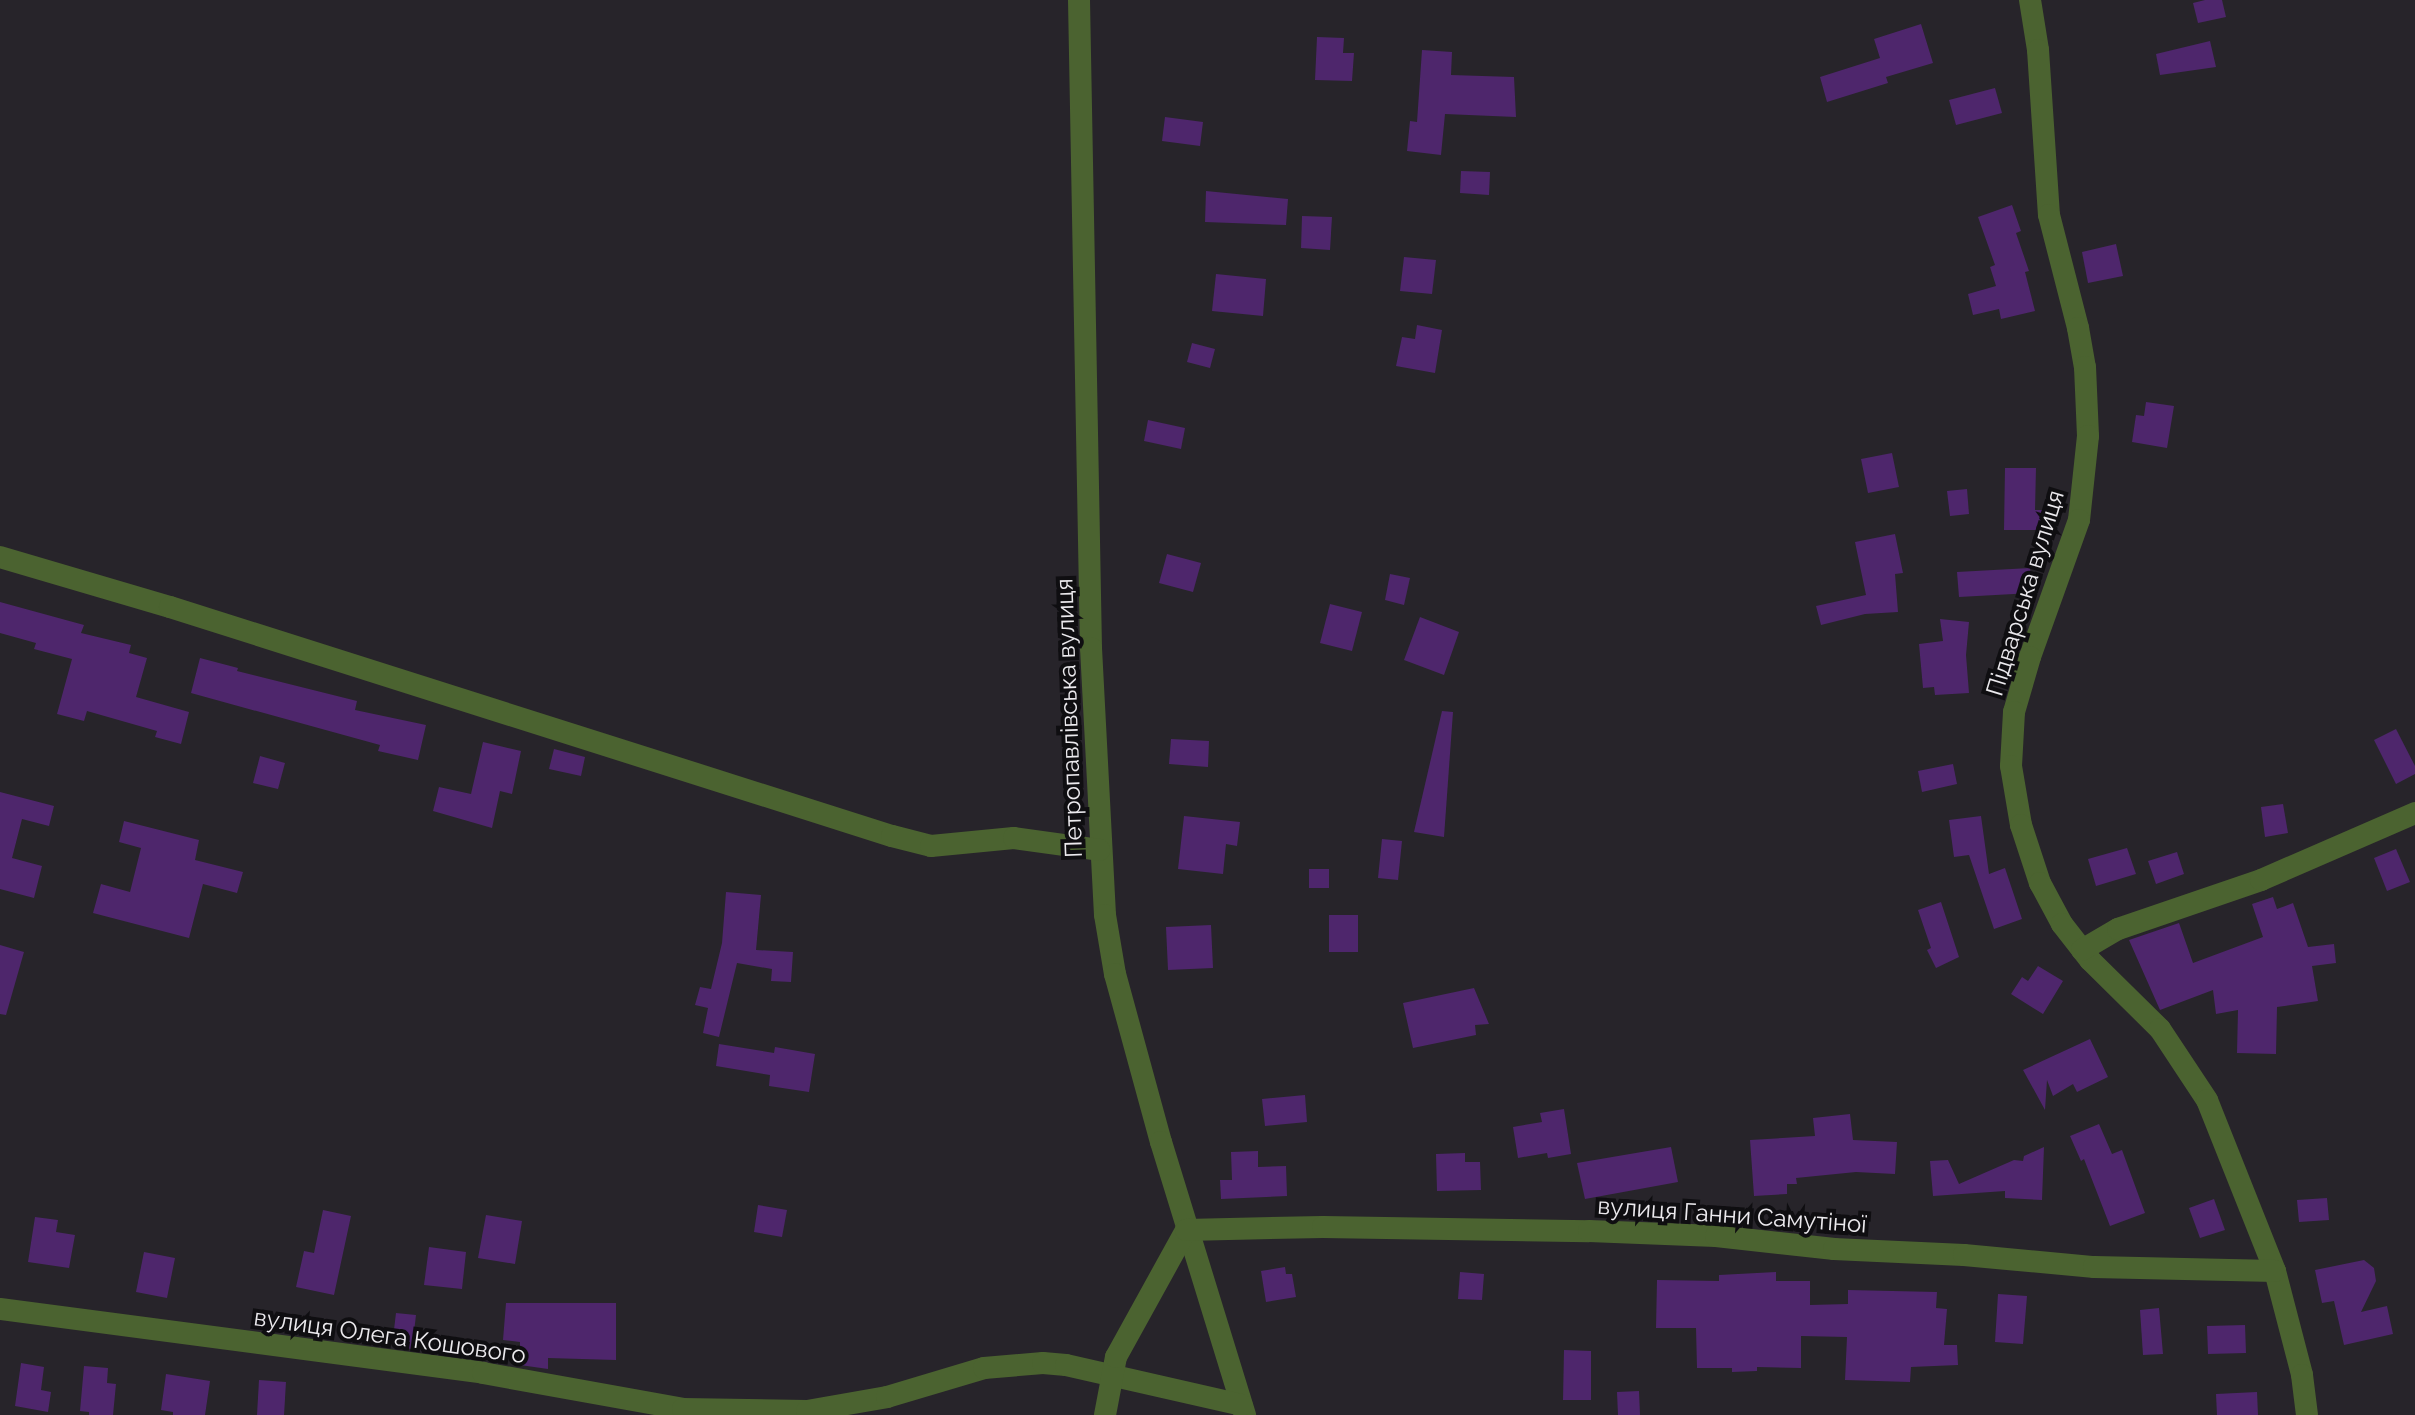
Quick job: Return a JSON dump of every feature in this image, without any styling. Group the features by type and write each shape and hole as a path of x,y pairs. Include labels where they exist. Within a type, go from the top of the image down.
{"street":[{"name":"Петропавлівська вулиця","path":"1079,0 1091,634 1099,850 1105,915 1115,974 1186,1230 1244,1410"},
{"name":"Підварська вулиця","path":"2030,0 2038,50 2049,215 2085,367 2088,436 2079,520 2014,712 2011,766 2021,825 2040,883 2082,950 2139,1005 2198,1082 2275,1271 2302,1375 2307,1415"},
{"path":"0,557 170,607 892,836 931,846 1014,838 1099,850"},
{"path":"2082,950 2118,929 2261,880 2415,813"},
{"name":"вулиця Ганни Самутіної","path":"1186,1230 1323,1227 1633,1233 2094,1267 2275,1271"},
{"path":"1105,1415 1111,1375 1124,1342 1186,1230"},
{"name":"вулиця Олега Кошового","path":"0,1309 483,1373 683,1409 771,1413 807,1411 873,1400 972,1371 1012,1365 1066,1365 1244,1410"}],"building":[{"path":"2222,0 2226,17 2198,23 2193,3"},
{"path":"1921,24 1933,63 1886,77 1888,83 1827,102 1820,77 1880,58 1874,39"},
{"path":"1317,37 1344,38 1343,53 1354,53 1352,81 1315,80"},
{"path":"2210,41 2216,67 2160,75 2156,54"},
{"path":"1422,50 1452,52 1451,75 1514,77 1516,117 1445,114 1441,155 1407,151 1410,121 1417,122"},
{"path":"1995,88 2002,113 1956,125 1949,100"},
{"path":"1165,117 1203,122 1200,146 1162,141"},
{"path":"1461,171 1490,172 1489,195 1460,193"},
{"path":"1206,191 1288,199 1286,225 1205,222"},
{"path":"2012,205 2021,231 2016,233 2029,271 2025,272 2035,311 2001,319 1999,309 1973,315 1968,294 1996,286 1990,267 1995,265 1978,217"},
{"path":"1302,216 1332,217 1330,250 1301,248"},
{"path":"2116,244 2123,276 2088,283 2082,252"},
{"path":"1404,257 1436,260 1432,294 1400,291"},
{"path":"1216,274 1266,279 1263,316 1212,311"},
{"path":"1417,325 1442,330 1435,373 1396,366 1402,337 1415,339"},
{"path":"1192,343 1215,349 1210,368 1187,362"},
{"path":"2146,402 2174,406 2167,448 2132,442 2136,415 2144,416"},
{"path":"1148,420 1185,428 1181,449 1144,441"},
{"path":"1892,453 1899,487 1868,493 1861,459"},
{"path":"2005,468 2036,468 2035,510 2049,510 2049,530 2004,530"},
{"path":"1967,489 1969,514 1950,516 1947,491"},
{"path":"1895,534 1903,573 1895,574 1898,612 1865,614 1821,625 1816,606 1866,595 1855,542"},
{"path":"1167,554 1201,563 1193,592 1159,583"},
{"path":"2030,568 2032,593 1959,597 1957,572"},
{"path":"1390,574 1410,578 1404,605 1385,600"},
{"path":"0,602 84,625 81,633 131,645 129,653 147,658 136,697 189,712 181,744 155,737 157,731 87,711 84,721 57,714 72,659 34,649 36,643 0,633"},
{"path":"1330,604 1362,612 1352,651 1320,643"},
{"path":"1420,617 1459,632 1444,675 1404,660"},
{"path":"1940,619 1969,622 1966,655 1969,693 1935,695 1934,687 1923,688 1919,644 1943,641"},
{"path":"200,658 238,668 237,671 357,701 355,710 426,725 418,760 378,751 380,745 191,693"},
{"path":"1442,711 1453,712 1444,837 1414,832"},
{"path":"2396,729 2415,766 2415,774 2396,784 2374,740"},
{"path":"1171,739 1209,741 1208,767 1169,764"},
{"path":"483,742 521,751 512,794 500,791 492,828 433,811 439,787 471,794"},
{"path":"554,749 585,757 581,776 549,769"},
{"path":"260,756 285,763 278,789 253,783"},
{"path":"1953,764 1957,784 1922,792 1918,771"},
{"path":"0,792 54,806 49,826 22,819 12,858 42,866 34,898 0,889"},
{"path":"2283,804 2288,833 2265,837 2261,807"},
{"path":"1184,816 1240,822 1237,846 1226,844 1223,874 1178,869"},
{"path":"1981,816 1989,874 2005,868 2022,919 1994,929 1969,855 1954,857 1949,820"},
{"path":"124,821 199,840 195,860 243,872 237,893 203,884 189,938 93,913 101,884 130,892 141,848 119,842"},
{"path":"1382,839 1402,841 1398,880 1378,878"},
{"path":"2127,848 2136,874 2096,886 2088,859"},
{"path":"2396,849 2410,882 2387,891 2374,858"},
{"path":"2177,852 2184,874 2156,884 2148,861"},
{"path":"1309,869 1329,869 1329,888 1309,888"},
{"path":"726,892 761,895 756,950 793,952 791,982 771,981 772,969 737,963 719,1037 703,1033 708,1008 695,1005 700,987 711,989 722,943"},
{"path":"2273,897 2277,909 2293,903 2308,947 2334,944 2336,963 2312,966 2318,1001 2277,1007 2276,1054 2237,1053 2238,1010 2216,1014 2213,990 2160,1010 2129,940 2179,923 2193,963 2263,937 2252,904"},
{"path":"1941,902 1959,957 1936,968 1927,950 1931,948 1918,910"},
{"path":"1329,915 1358,915 1358,952 1329,952"},
{"path":"1211,925 1213,968 1168,970 1166,927"},
{"path":"0,945 24,952 6,1015 0,1014"},
{"path":"2038,966 2063,981 2043,1014 2011,994 2022,977 2028,981"},
{"path":"1474,988 1489,1024 1475,1025 1476,1035 1413,1048 1403,1003"},
{"path":"2090,1039 2108,1077 2077,1092 2073,1084 2053,1096 2047,1080 2045,1110 2023,1070"},
{"path":"719,1044 774,1053 775,1047 815,1054 809,1092 769,1086 770,1075 716,1066"},
{"path":"1305,1095 1307,1122 1265,1126 1262,1099"},
{"path":"1564,1109 1571,1154 1548,1158 1547,1153 1518,1158 1513,1127 1542,1122 1540,1113"},
{"path":"1850,1114 1853,1140 1897,1142 1895,1174 1856,1172 1796,1178 1797,1184 1787,1184 1787,1194 1754,1196 1750,1140 1815,1136 1813,1118"},
{"path":"2099,1124 2112,1154 2122,1150 2145,1213 2110,1226 2084,1159 2081,1161 2070,1136"},
{"path":"1671,1147 1678,1182 1585,1199 1577,1163"},
{"path":"2044,1147 2042,1200 2005,1198 2005,1191 1933,1196 1930,1161 1948,1160 1959,1184 2014,1160 2023,1161 2024,1156"},
{"path":"1258,1151 1258,1167 1286,1166 1287,1196 1221,1199 1220,1180 1232,1180 1231,1152"},
{"path":"1465,1153 1465,1162 1480,1162 1481,1190 1437,1191 1436,1154"},
{"path":"2327,1198 2329,1220 2299,1222 2297,1200"},
{"path":"2214,1199 2225,1230 2200,1238 2189,1208"},
{"path":"758,1205 787,1210 782,1237 754,1232"},
{"path":"323,1210 351,1216 334,1295 296,1287 304,1251 314,1253"},
{"path":"486,1215 522,1221 515,1264 478,1258"},
{"path":"35,1217 58,1220 56,1232 75,1235 69,1268 28,1262"},
{"path":"429,1247 466,1252 462,1289 424,1285"},
{"path":"144,1252 175,1258 167,1298 136,1292"},
{"path":"2364,1260 2374,1268 2376,1281 2361,1312 2387,1306 2393,1334 2344,1345 2334,1301 2322,1303 2315,1270"},
{"path":"1285,1267 1286,1274 1292,1274 1296,1297 1266,1302 1261,1271"},
{"path":"1460,1272 1484,1274 1482,1300 1458,1299"},
{"path":"1776,1272 1776,1281 1810,1281 1810,1305 1848,1304 1848,1290 1937,1292 1936,1308 1947,1309 1944,1345 1957,1345 1958,1365 1911,1367 1910,1382 1845,1380 1847,1337 1801,1336 1801,1368 1757,1367 1757,1371 1732,1372 1732,1368 1697,1368 1696,1328 1656,1328 1657,1280 1719,1281 1719,1275"},
{"path":"1998,1294 2027,1296 2023,1344 1995,1342"},
{"path":"506,1303 616,1303 616,1360 548,1358 548,1369 520,1365 520,1342 503,1340"},
{"path":"2159,1308 2163,1354 2143,1355 2140,1310"},
{"path":"396,1313 416,1315 412,1349 392,1346"},
{"path":"2245,1325 2246,1353 2208,1354 2207,1326"},
{"path":"1564,1350 1591,1351 1591,1400 1563,1400"},
{"path":"21,1363 44,1367 41,1390 51,1392 48,1412 15,1406"},
{"path":"84,1366 108,1368 107,1383 116,1384 113,1415 89,1415 89,1412 80,1411"},
{"path":"166,1374 210,1381 205,1415 173,1415 173,1412 161,1410"},
{"path":"259,1380 286,1382 284,1415 257,1415"},
{"path":"1639,1391 1640,1415 1618,1415 1617,1392"},
{"path":"2257,1392 2258,1415 2217,1415 2216,1394"}]}
